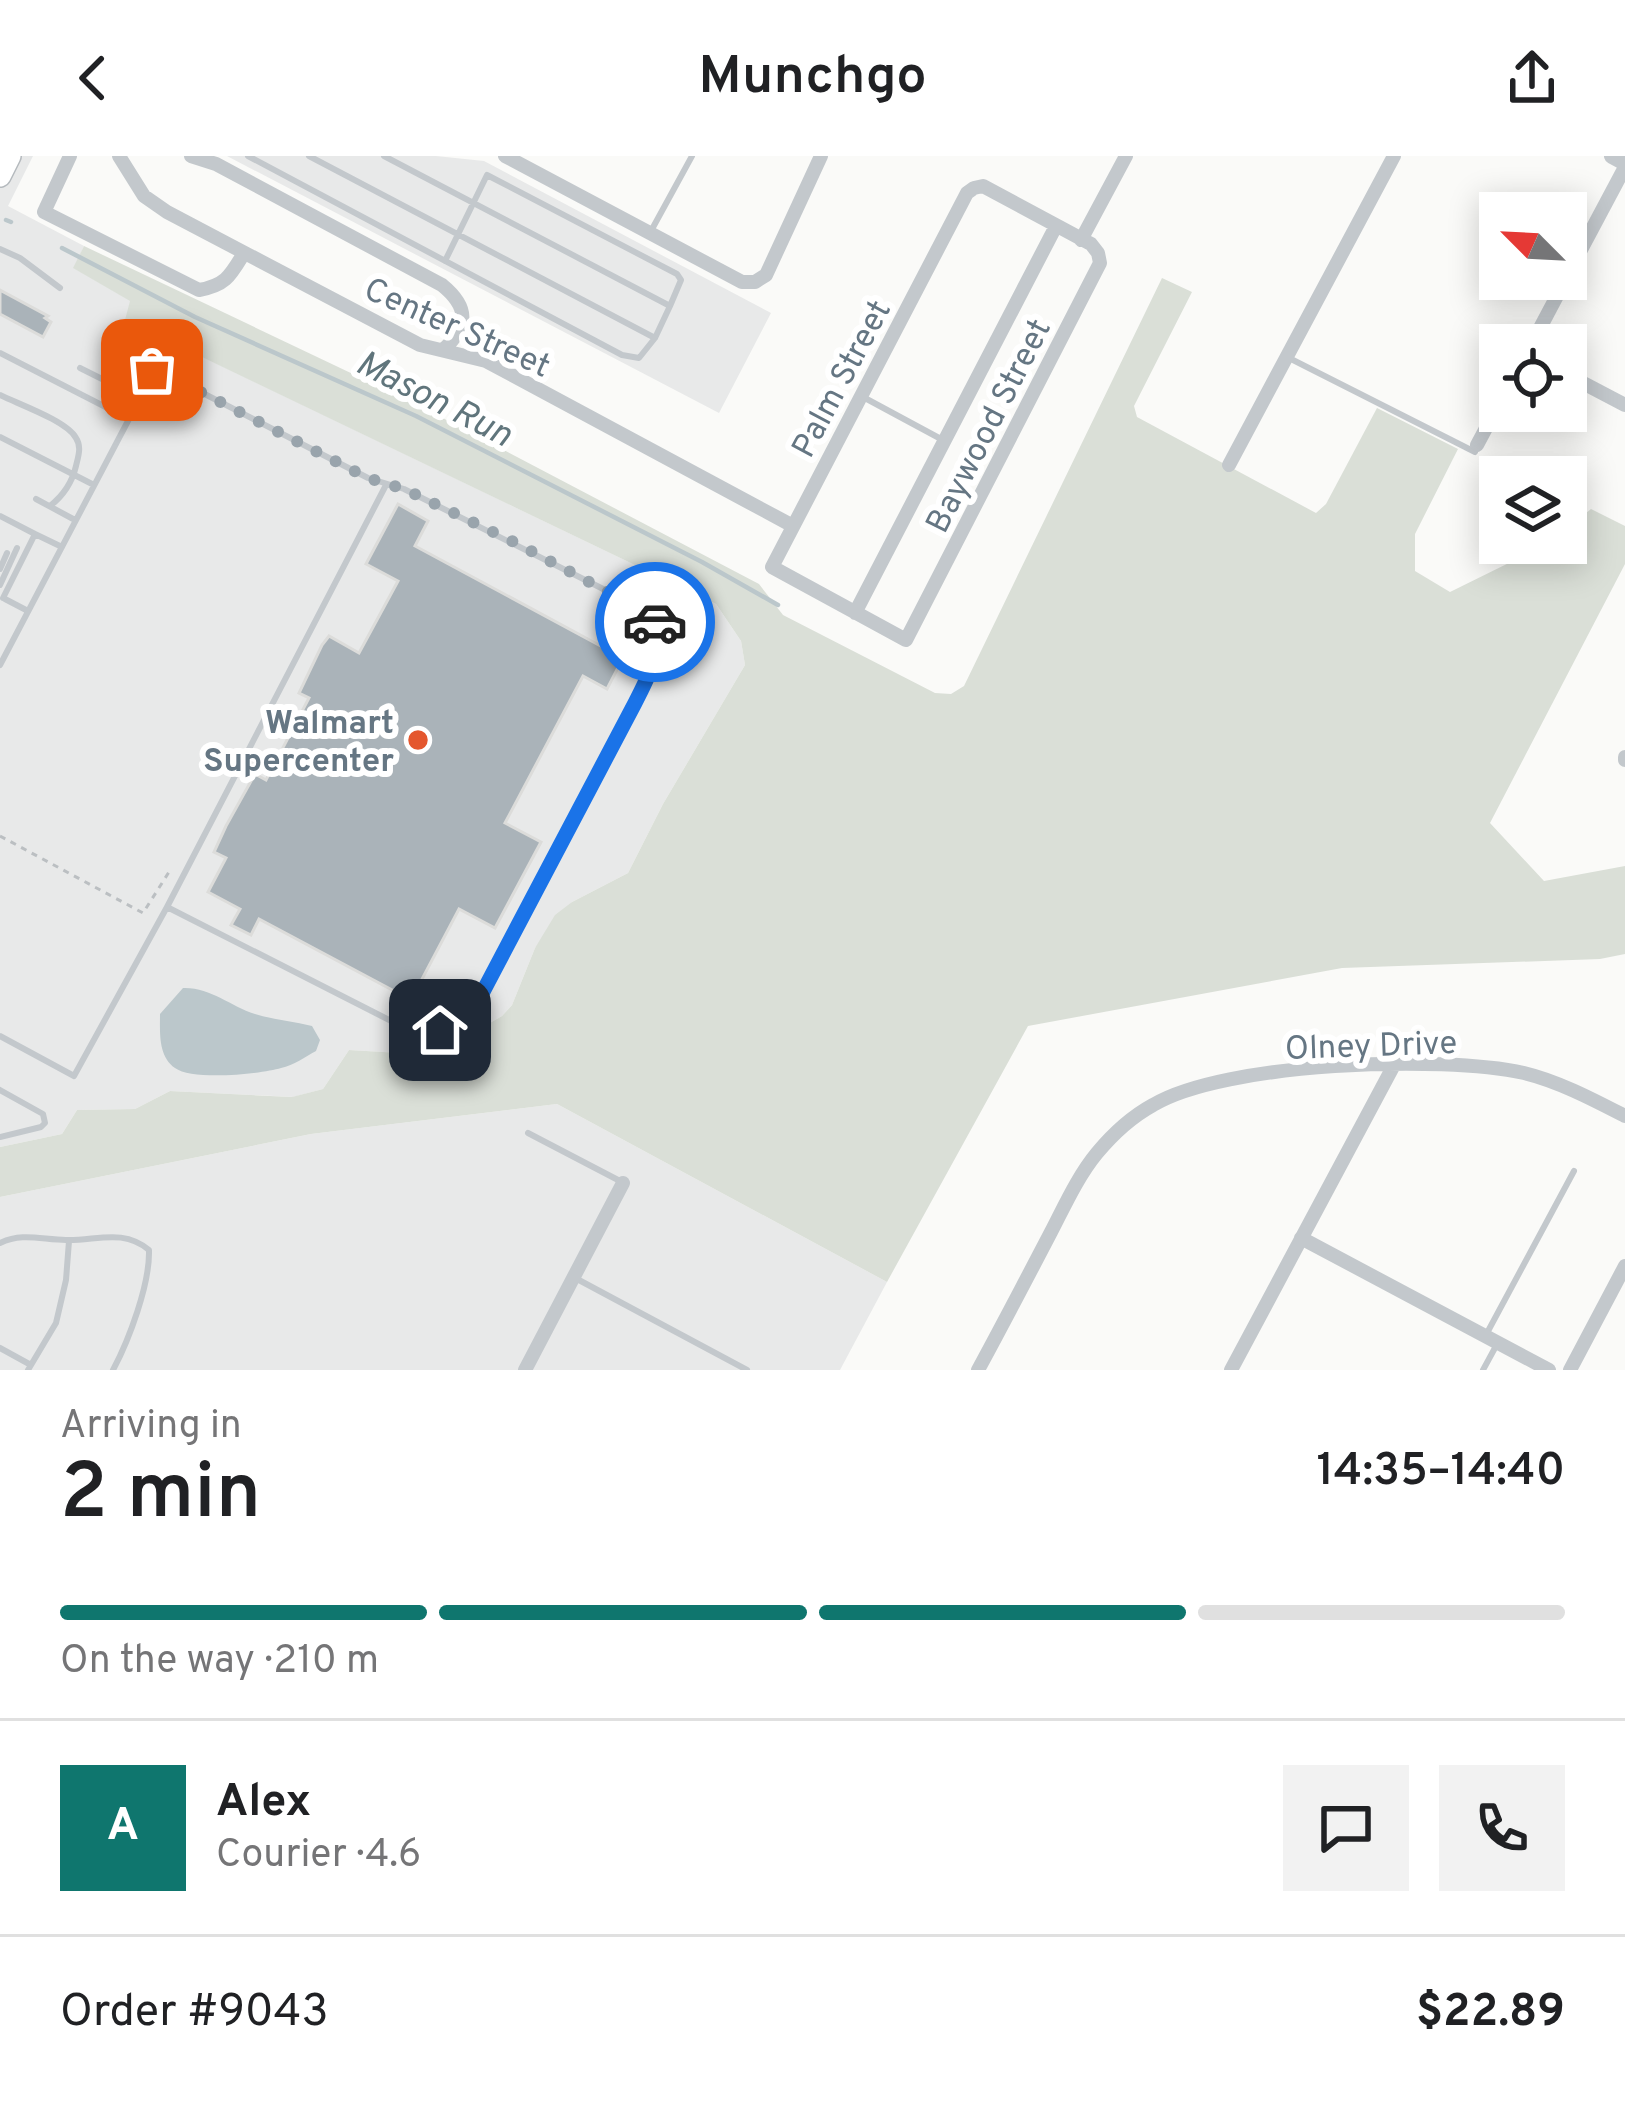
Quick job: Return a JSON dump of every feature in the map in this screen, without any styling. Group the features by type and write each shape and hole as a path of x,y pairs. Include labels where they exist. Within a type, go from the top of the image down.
{"main road":[{"path":"0,176 10,156"}],"street":[{"path":"70,156 44,212 199,290 217,287 230,277 244,253"},
{"name":"Center Street","path":"119,156 143,196 167,212 419,345 486,362 793,526"},
{"path":"191,156 216,164 442,285 458,298 464,317 458,336 443,350"},
{"path":"505,156 742,282 755,282 766,275 821,156"},
{"path":"1082,240 1126,156"},
{"path":"1229,465 1394,156"},
{"path":"1587,238 1625,165 1612,156"},
{"name":"Palm Street","path":"906,640 772,567 967,193 982,186 1082,240"},
{"path":"855,613 1056,226"},
{"name":"Baywood Street","path":"906,640 1096,273 1098,253 1082,240"},
{"path":"1587,385 1625,405"},
{"path":"1476,448 1484,432"},
{"name":"Olney Drive","path":"979,1370 1070,1194 1096,1154 1154,1104 1196,1087 1320,1069 1456,1064 1526,1074 1625,1116"},
{"path":"1231,1370 1394,1065"},
{"path":"526,1370 623,1183"},
{"path":"1301,1238 1550,1370"},
{"path":"1570,1370 1625,1266"}],"lane":[{"path":"248,156 445,261 629,358 639,358 655,338 681,280 487,175 445,261"},
{"path":"310,156 655,338"},
{"path":"384,156 670,306"},
{"path":"650,234 692,156"},
{"path":"0,249 60,288"},
{"path":"0,353 130,418"},
{"path":"1287,357 1476,448"},
{"path":"80,368 102,379 119,361 142,358 157,388"},
{"path":"0,663 130,418 157,388 175,384 191,387 386,485 404,489 516,543 644,611 657,625 652,668 635,703 476,1005 463,1018 440,1030 404,1027 167,907"},
{"path":"0,395 76,436 80,450 74,475 50,506"},
{"path":"862,396 944,441"},
{"path":"0,437 94,485"},
{"path":"0,1036 74,1076 386,485"},
{"path":"36,499 76,520"},
{"path":"0,516 62,547"},
{"path":"28,611 2,598 35,534"},
{"path":"0,585 17,548"},
{"path":"0,568 7,553"},
{"path":"0,1090 43,1114 46,1123 0,1137"},
{"path":"528,1133 623,1183"},
{"path":"1483,1370 1492,1339 1574,1171"},
{"path":"0,1243 100,1235 138,1241 149,1250 133,1328 113,1370"},
{"path":"0,1348 30,1368 56,1323 69,1241"},
{"path":"574,1277 747,1370"}],"path":[{"path":"0,836 143,913 169,872 182,879"}],"shaded area":[{"path":"0,156 33,156 8,206 84,246 74,268 131,301 126,320 716,604 741,641 745,665 628,873 572,902 535,948 512,1005 502,1016 448,1047 418,1054 349,1050 323,1089 293,1097 170,1091 135,1109 77,1110 62,1134 0,1147"},
{"path":"227,156 436,156 484,161 771,313 719,413"},
{"path":"84,246 416,404 759,584 783,615 935,693 951,694 964,686 1162,278 1192,292 1134,406 1137,417 1316,513 1326,504 1377,408 1458,449 1415,534 1415,571 1450,592 1507,564 1587,564 1587,512 1591,509 1625,526 1625,564 1490,823 1544,881 1625,866 1625,954 1600,959 1342,968 1028,1026 887,1282 557,1104 311,1134 0,1197 0,1147 62,1134 77,1110 135,1109 170,1091 292,1097 323,1089 349,1050 418,1054 448,1047 502,1016 512,1005 535,948 555,915 628,873 745,665 741,641 716,604 125,320 130,301 73,268"},
{"path":"183,988 211,994 255,1014 312,1026 320,1040 316,1051 286,1067 258,1072 211,1075 175,1068 163,1051 160,1014"},
{"path":"557,1104 887,1282 840,1370 0,1370 0,1197 311,1134"}],"building":[{"path":"0,290 48,316 51,322 43,337 0,314"},
{"name":"Walmart Supercenter","path":"398,504 428,521 415,546 623,658 607,689 583,676 505,823 541,842 495,928 459,909 411,1000 259,919 251,935 231,925 240,909 208,892 226,858 214,852 226,826 255,774 266,780 309,698 299,693 322,645 329,636 359,653 398,581 366,564"}],"waterway":[{"name":"Mason Run","path":"6,220 11,222"},
{"name":"Mason Run","path":"62,248 195,317 416,416 778,605"}],"way so far":[{"path":"152,370 157,388 191,387 368,478 404,489 516,543 644,611 655,622"}],"place":[{"name":"Walmart Supercenter","path":"418,740"}],"route":[{"path":"440,1030 476,1005 652,668 658,645 655,622"}]}
